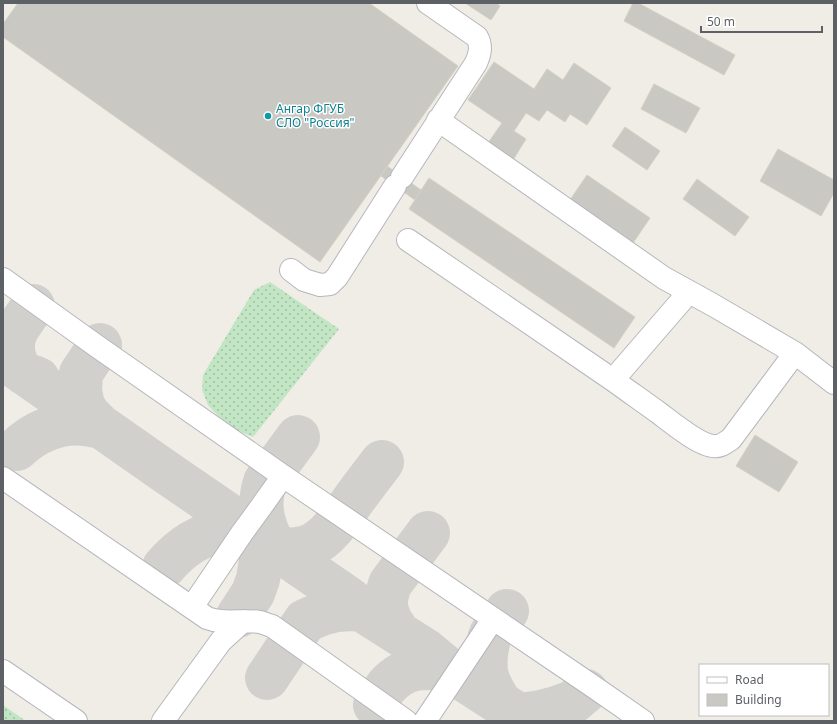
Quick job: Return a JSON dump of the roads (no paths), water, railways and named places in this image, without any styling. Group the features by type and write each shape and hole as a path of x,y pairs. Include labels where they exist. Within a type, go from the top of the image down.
{"lane":[{"path":"292,270 304,280 320,285 330,284 337,277 480,56 480,42 477,37 428,3"},
{"path":"438,120 664,278 794,353 834,382"},
{"path":"408,240 613,380 676,426 700,442 708,445 715,447 719,446 731,439 794,353"},
{"path":"3,279 283,476 591,684 643,721"},
{"path":"613,380 689,292"},
{"path":"192,607 283,476"},
{"path":"3,478 207,618 215,621 227,622 261,622 272,626 406,721"},
{"path":"424,721 493,619"},
{"path":"163,721 221,641 243,621"},
{"path":"3,671 76,721"}],"place":[{"name":"Ангар ФГУБ СЛО \"Россия\"","path":"268,116"}]}
